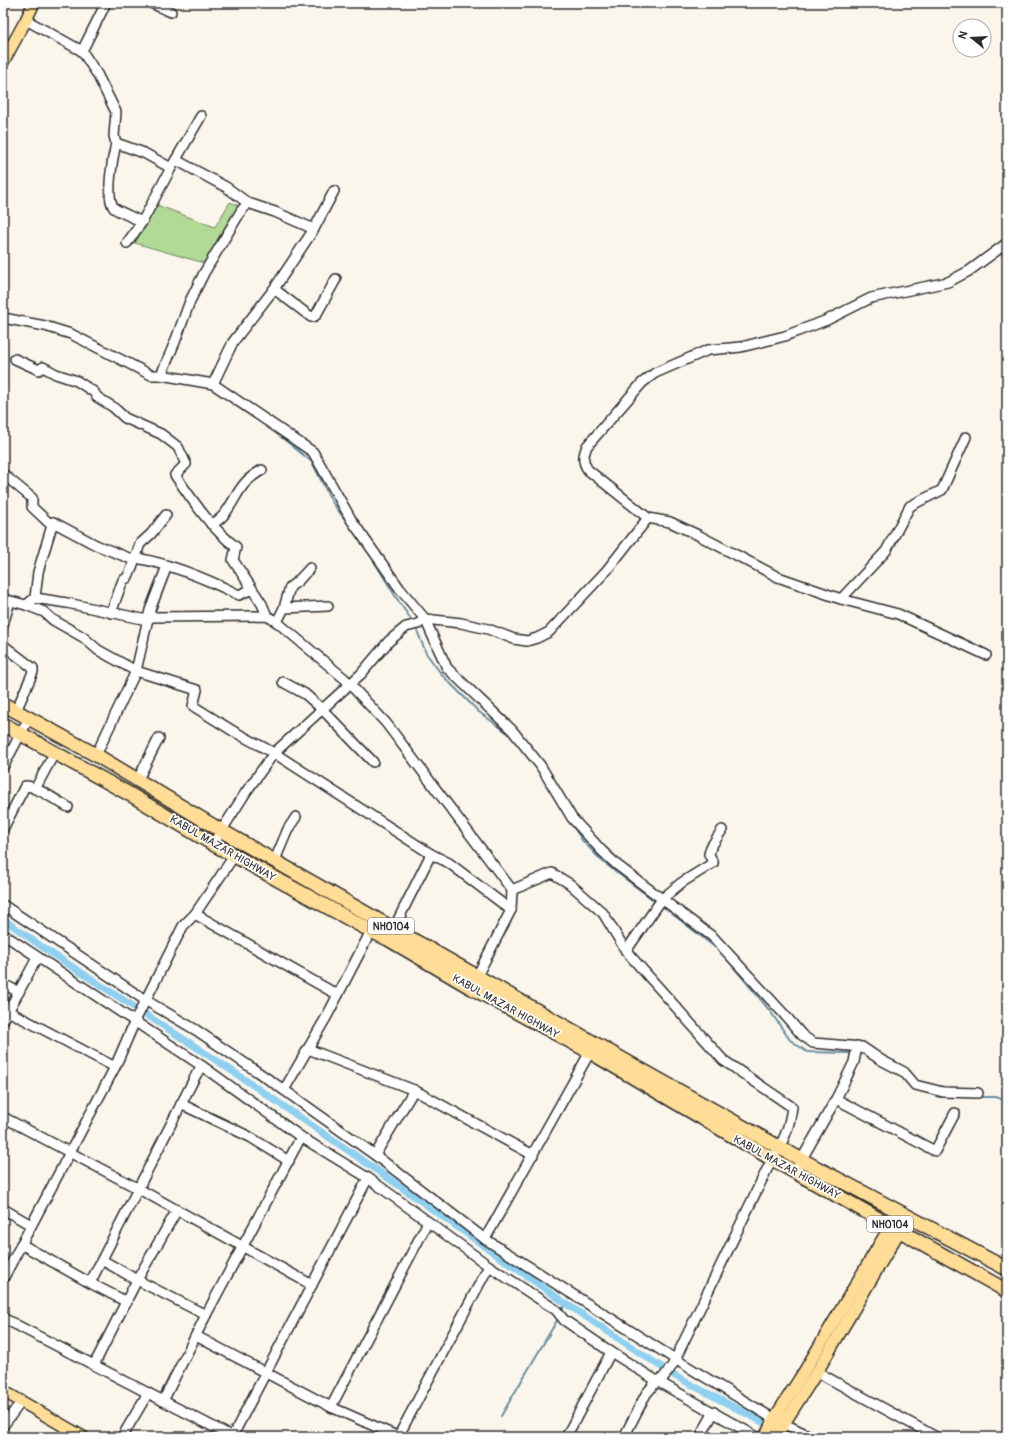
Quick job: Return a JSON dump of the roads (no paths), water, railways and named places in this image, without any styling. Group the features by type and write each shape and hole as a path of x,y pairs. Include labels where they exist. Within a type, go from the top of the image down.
{"highway":[{"name":"KABUL MAZAR HIGHWAY","path":"3,704 96,755 222,831 802,1160 1007,1269"},
{"name":"KABUL MAZAR HIGHWAY","path":"3,724 55,752 234,856 388,939 470,987 590,1052 772,1159 1007,1291"}],"main road":[{"path":"3,62 34,3"},
{"path":"765,1437 779,1422 817,1372 895,1227"},
{"path":"776,1437 779,1422 804,1372 895,1227"},
{"path":"3,1391 81,1436"}],"street":[{"path":"82,51 106,3"},
{"path":"151,3 171,12"},
{"path":"26,20 82,51 97,74 116,112 114,136 116,143 110,181 111,201 115,209 142,222"},
{"path":"127,243 142,222 201,116"},
{"path":"116,143 144,153 171,168"},
{"path":"176,160 226,187 248,203 314,228"},
{"path":"213,384 233,342 274,289 314,228 334,191"},
{"path":"161,375 200,280 241,211 248,203"},
{"path":"986,655 898,614 841,599 778,577 670,522 648,518 588,470 583,462 584,453 587,446 642,383 654,373 708,350 741,347 786,336 827,320 871,298 948,282 969,271 1007,243"},
{"path":"274,289 313,317 316,315 336,279"},
{"path":"3,318 45,326 71,334 151,375 161,375 213,384 313,452 352,522 421,621 447,668 512,730 540,765 572,818 602,851 660,902 713,937 802,1035 813,1043 862,1047 881,1060 904,1072 915,1085 943,1092 978,1093"},
{"path":"16,359 39,370 43,367 56,374 77,381 94,392 96,397 113,407 125,418 161,434 178,447 186,464 175,475 193,502 211,524 222,536 236,547 233,560 262,604 266,616"},
{"path":"841,599 886,551 910,506 942,490 966,437"},
{"path":"211,524 215,522 229,507 246,481 262,470"},
{"path":"3,474 32,498 32,507 49,523 53,522 96,545 135,559 167,566 207,579 239,595 252,589"},
{"path":"111,613 123,580 127,578 140,544 151,534 166,515"},
{"path":"213,844 246,792 274,753 361,674 389,641 406,627 421,621 462,623 481,627 514,639 527,641 537,638 549,632 601,576 648,518"},
{"path":"26,605 35,598 38,572 53,522"},
{"path":"96,755 136,672 147,620 167,566"},
{"path":"277,622 284,608 290,587 310,568"},
{"path":"35,598 67,603 147,620 152,617 266,616 277,622 337,671 386,723 512,890 511,910 477,976"},
{"path":"3,625 6,600 26,605 44,612 53,620 83,637 98,650 136,672 197,690 193,706 233,731 274,753 431,854 449,863 511,910"},
{"path":"284,608 328,606"},
{"path":"3,645 32,668 33,672 16,711"},
{"path":"283,682 305,694 322,709 373,762"},
{"path":"3,767 30,718"},
{"path":"138,779 159,738"},
{"path":"35,789 55,752"},
{"path":"3,829 25,786 35,789 68,807"},
{"path":"274,860 288,829 296,817"},
{"path":"626,951 660,902 681,883 713,863 709,854 711,847 722,830"},
{"path":"394,928 431,854"},
{"path":"3,1279 115,1067 140,1010 183,926 195,914 234,856"},
{"path":"512,890 552,873 570,884 603,913 626,951 723,1060 792,1108 790,1125 780,1147 772,1159 674,1363 646,1394 624,1437"},
{"path":"3,905 140,1010 202,1066 301,1137 368,1178 489,1266 556,1310 564,1320 611,1352 757,1437"},
{"path":"195,914 338,995"},
{"path":"284,1090 338,995 371,931"},
{"path":"3,934 37,958 140,1010 196,1030 375,1155 485,1239 674,1363 779,1422 812,1437"},
{"path":"3,1021 37,958"},
{"path":"3,984 19,992"},
{"path":"8,1011 115,1067"},
{"path":"795,1171 836,1099 854,1062 857,1046"},
{"path":"308,1049 414,1090 533,1155"},
{"path":"485,1239 590,1052"},
{"path":"90,1283 181,1104 202,1066"},
{"path":"375,1155 414,1090"},
{"path":"836,1099 934,1151 955,1113"},
{"path":"181,1104 250,1137 289,1161"},
{"path":"3,1117 139,1189 312,1286"},
{"path":"163,1401 206,1315 301,1137"},
{"path":"3,1318 233,1437 265,1373 368,1178"},
{"path":"3,1209 31,1224"},
{"path":"94,1365 137,1280 177,1210"},
{"path":"331,1407 428,1222"},
{"path":"21,1244 127,1302"},
{"path":"102,1260 137,1280 206,1315"},
{"path":"196,1336 331,1407 398,1437 489,1266"},
{"path":"566,1437 611,1352"},
{"path":"817,1372 936,1437"},
{"path":"122,1437 148,1393"},
{"path":"3,1426 21,1402"},
{"path":"700,1437 714,1412"}],"waterway":[{"path":"275,432 312,462 332,502 352,529"},
{"path":"366,548 413,622"},
{"path":"416,628 426,653 442,675 479,712 512,736"},
{"path":"551,792 556,800"},
{"path":"570,822 582,840 603,862 656,902"},
{"path":"661,905 721,952 770,1011 790,1040 807,1052 849,1053"},
{"path":"3,919 48,951 222,1064 384,1175 565,1303 675,1376 791,1437"},
{"path":"932,1094 939,1097 963,1097"},
{"path":"979,1097 996,1097 1007,1101"},
{"path":"562,1311 565,1303"},
{"path":"501,1416 559,1317"}]}
